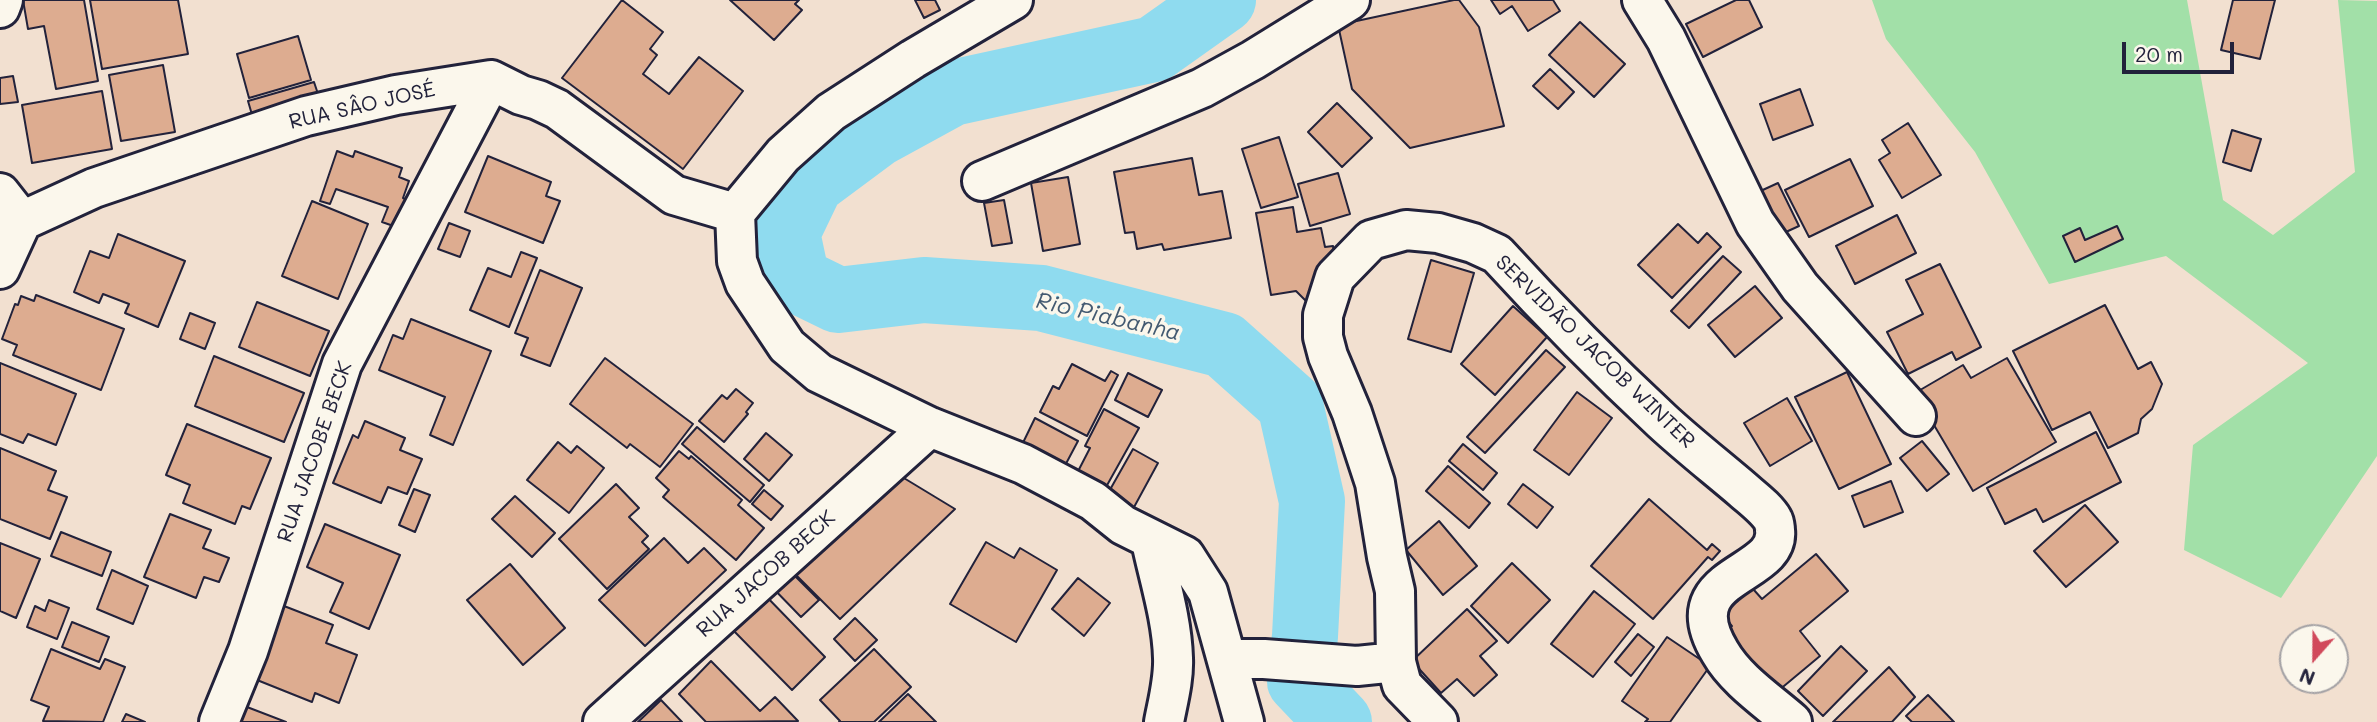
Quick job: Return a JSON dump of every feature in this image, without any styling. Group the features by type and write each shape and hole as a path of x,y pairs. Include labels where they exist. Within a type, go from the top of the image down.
{"street":[{"path":"0,8 3,0"},
{"path":"1013,0 913,59 831,112 783,155 735,213 737,261 745,283 787,346 819,373 930,426 1023,464 1093,501 1124,526 1185,556 1246,659 1244,722"},
{"path":"982,181 1202,88 1265,53 1350,0"},
{"path":"1642,0 1666,39 1755,223 1800,287 1916,416"},
{"path":"491,80 557,109 674,195 735,213"},
{"name":"RUA SÂO JOSÉ","path":"0,269 11,207 94,188 306,116 396,95 491,80"},
{"name":"RUA JACOBE BECK","path":"219,722 248,651 342,364 491,80"},
{"name":"SERVIDÃO JACOB WINTER","path":"1396,662 1395,591 1375,483 1352,414 1328,356 1323,337 1323,315 1335,277 1356,253 1371,240 1406,230 1438,233 1473,243 1497,254 1662,422 1774,520 1776,536 1773,545 1718,591 1712,598 1706,619 1719,651 1732,668 1792,722"},
{"name":"RUA JACOB BECK","path":"603,722 930,426"},
{"path":"1151,541 1173,658 1164,722"},
{"path":"1246,659 1357,666 1396,662 1402,685 1438,722"}],"green space":[{"path":"1872,0 2187,0 2223,200 2273,235 2355,172 2338,0 2377,1 2377,456 2281,598 2184,550 2193,445 2308,363 2166,256 2049,284 1975,152 1886,39"}],"building":[{"path":"23,0 84,0 98,81 56,89 44,26 28,29"},
{"path":"90,0 178,0 188,54 102,69"},
{"path":"622,0 663,32 650,49 657,55 643,74 669,94 699,57 743,91 683,169 562,78"},
{"path":"730,0 799,0 795,4 802,10 774,40"},
{"path":"915,0 935,0 940,10 924,18"},
{"path":"1459,0 1479,27 1504,126 1410,148 1352,89 1338,25"},
{"path":"1491,0 1553,0 1560,11 1528,31 1512,6 1500,14"},
{"path":"1736,0 1749,0 1762,27 1703,57 1686,24"},
{"path":"2233,0 2275,0 2260,59 2221,50"},
{"path":"1580,22 1625,64 1594,97 1549,55"},
{"path":"298,36 311,80 249,98 237,54"},
{"path":"163,65 175,132 121,141 109,75"},
{"path":"1550,69 1574,92 1558,109 1533,86"},
{"path":"13,76 18,102 0,104 0,78"},
{"path":"314,82 322,106 255,125 248,101"},
{"path":"1800,89 1813,125 1773,140 1760,104"},
{"path":"102,91 112,149 32,163 22,105"},
{"path":"1337,103 1372,138 1342,167 1308,132"},
{"path":"1908,123 1941,175 1902,198 1879,160 1890,153 1882,140"},
{"path":"2232,130 2261,139 2251,171 2223,162"},
{"path":"1279,137 1298,197 1261,208 1242,149"},
{"path":"337,151 353,157 355,151 402,168 399,177 409,181 403,198 411,202 402,229 382,222 388,207 336,189 330,204 320,201"},
{"path":"488,156 551,182 546,196 560,201 543,243 465,212"},
{"path":"1192,158 1199,195 1222,191 1231,238 1164,250 1162,244 1137,249 1134,232 1125,233 1114,172"},
{"path":"1850,159 1873,206 1809,237 1785,190"},
{"path":"1338,173 1350,214 1310,226 1298,184"},
{"path":"1068,177 1080,244 1043,251 1031,183"},
{"path":"1778,183 1799,226 1775,237 1754,194"},
{"path":"1004,200 1012,243 992,246 984,203"},
{"path":"312,201 368,224 338,299 282,276"},
{"path":"1293,207 1297,232 1321,228 1325,247 1333,246 1335,260 1310,305 1296,291 1271,295 1256,213"},
{"path":"1897,215 1916,253 1855,284 1836,246"},
{"path":"449,223 470,231 460,257 438,249"},
{"path":"1678,224 1698,243 1707,233 1721,247 1672,298 1638,265"},
{"path":"2117,226 2123,239 2075,262 2063,236 2080,228 2085,240"},
{"path":"118,234 185,261 158,327 125,313 129,304 103,294 99,303 74,292 90,251 109,258"},
{"path":"521,252 537,258 509,327 470,310 488,268 511,277"},
{"path":"1723,256 1741,272 1689,328 1671,311"},
{"path":"1431,260 1474,273 1451,352 1408,339"},
{"path":"1940,264 1981,347 1956,360 1952,352 1908,374 1887,332 1923,314 1906,280"},
{"path":"540,270 582,288 550,366 521,355 528,338 515,333"},
{"path":"1755,286 1782,318 1735,357 1708,325"},
{"path":"36,295 124,329 101,390 13,355 17,345 2,339 15,304 18,305 21,296 34,301"},
{"path":"257,302 329,331 310,376 239,347"},
{"path":"2105,305 2138,369 2151,362 2162,384 2152,409 2141,419 2138,433 2108,448 2090,412 2052,430 2013,351"},
{"path":"1513,306 1547,337 1495,395 1461,364"},
{"path":"190,313 215,323 205,349 180,339"},
{"path":"411,319 491,351 453,445 430,435 445,397 379,370 393,335 403,339"},
{"path":"1546,350 1565,367 1485,453 1467,437"},
{"path":"214,356 304,393 284,442 195,406"},
{"path":"605,358 693,424 660,467 630,444 627,448 570,404"},
{"path":"2007,358 2056,442 1973,491 1915,393 1963,365 1971,378"},
{"path":"0,363 76,394 56,445 28,434 23,443 0,434"},
{"path":"1072,364 1105,381 1111,371 1118,375 1087,436 1040,412 1053,386 1059,389"},
{"path":"1847,372 1891,464 1839,489 1795,397"},
{"path":"1128,373 1162,390 1148,417 1115,400"},
{"path":"736,389 753,403 746,412 748,414 724,442 699,421 722,395 727,399"},
{"path":"1577,392 1612,418 1569,475 1534,450"},
{"path":"1787,398 1812,441 1770,466 1744,423"},
{"path":"1104,409 1139,428 1101,496 1073,481 1090,448 1085,446"},
{"path":"1035,418 1078,441 1060,475 1018,453"},
{"path":"365,421 405,438 400,450 422,459 407,494 388,487 381,503 333,483 353,435 358,438"},
{"path":"187,424 271,458 250,509 242,506 235,524 183,503 190,485 166,475"},
{"path":"697,427 764,485 750,502 682,444"},
{"path":"2096,432 2121,482 2043,522 2036,509 2005,524 1987,488"},
{"path":"766,433 792,455 769,481 744,459"},
{"path":"1922,441 1949,474 1927,491 1900,458"},
{"path":"558,442 571,453 577,446 604,468 569,513 527,480"},
{"path":"1463,444 1497,473 1483,490 1449,461"},
{"path":"0,448 56,471 48,490 67,497 50,539 0,519"},
{"path":"1133,449 1158,463 1133,509 1107,495"},
{"path":"679,451 689,459 691,456 742,500 738,505 764,528 736,560 663,497 669,490 656,478"},
{"path":"1448,466 1490,503 1469,528 1426,491"},
{"path":"889,469 955,509 840,619 788,567"},
{"path":"1891,481 1903,512 1864,527 1852,496"},
{"path":"616,484 639,508 629,517 648,536 642,542 649,549 607,589 559,539"},
{"path":"1523,484 1553,507 1537,528 1508,504"},
{"path":"414,489 430,495 415,532 399,525"},
{"path":"764,490 783,506 771,520 752,504"},
{"path":"515,496 555,533 532,557 492,519"},
{"path":"1649,499 1707,550 1712,544 1720,551 1712,560 1708,557 1653,619 1591,566"},
{"path":"2085,505 2118,542 2066,587 2034,551"},
{"path":"170,514 211,530 203,548 229,558 219,582 204,577 196,598 144,577"},
{"path":"1439,521 1477,566 1443,595 1406,550"},
{"path":"325,524 400,555 369,629 330,612 343,583 307,567"},
{"path":"61,532 111,552 102,576 51,556"},
{"path":"664,538 688,563 704,548 726,570 645,646 599,600"},
{"path":"986,542 1014,558 1020,548 1057,570 1016,642 950,604"},
{"path":"0,543 40,559 16,618 0,611"},
{"path":"1816,554 1848,591 1800,631 1820,656 1778,691 1754,663 1748,668 1721,635 1732,626 1716,606 1746,581 1762,599"},
{"path":"1512,563 1550,600 1508,643 1471,606"},
{"path":"510,564 565,628 523,665 467,600"},
{"path":"785,566 819,600 801,617 768,583"},
{"path":"112,570 148,586 133,624 97,609"},
{"path":"1078,578 1110,603 1084,636 1052,609"},
{"path":"1594,591 1635,624 1593,677 1551,644"},
{"path":"763,593 825,657 792,690 729,626"},
{"path":"49,600 69,608 57,639 27,627 35,606 45,611"},
{"path":"284,606 333,625 326,643 357,655 339,703 315,693 312,702 257,680"},
{"path":"1467,609 1497,641 1480,656 1497,675 1474,696 1457,679 1441,693 1412,661"},
{"path":"855,618 877,640 855,661 834,639"},
{"path":"72,622 109,637 99,662 62,647"},
{"path":"1638,634 1654,647 1631,676 1615,662"},
{"path":"1667,637 1710,666 1670,722 1645,722 1648,719 1622,701"},
{"path":"1841,646 1867,671 1823,716 1798,691"},
{"path":"51,649 100,669 105,659 125,667 103,722 43,721 49,707 31,700"},
{"path":"874,649 911,687 874,722 839,722 820,700"},
{"path":"711,661 760,711 775,697 798,721 706,722 679,694"},
{"path":"1889,667 1915,697 1892,722 1833,722"},
{"path":"908,694 936,722 879,722"},
{"path":"1928,695 1954,722 1912,722 1906,716"},
{"path":"661,700 682,722 638,722"},
{"path":"247,707 286,722 241,722"},
{"path":"126,714 145,722 122,722"}],"waterway":[{"name":"Rio Piabanha","path":"1223,0 1154,49 952,93 877,134 811,183 787,233 797,280 838,300 924,290 1041,298 1224,345 1290,404 1312,501 1300,681 1339,722"}]}
